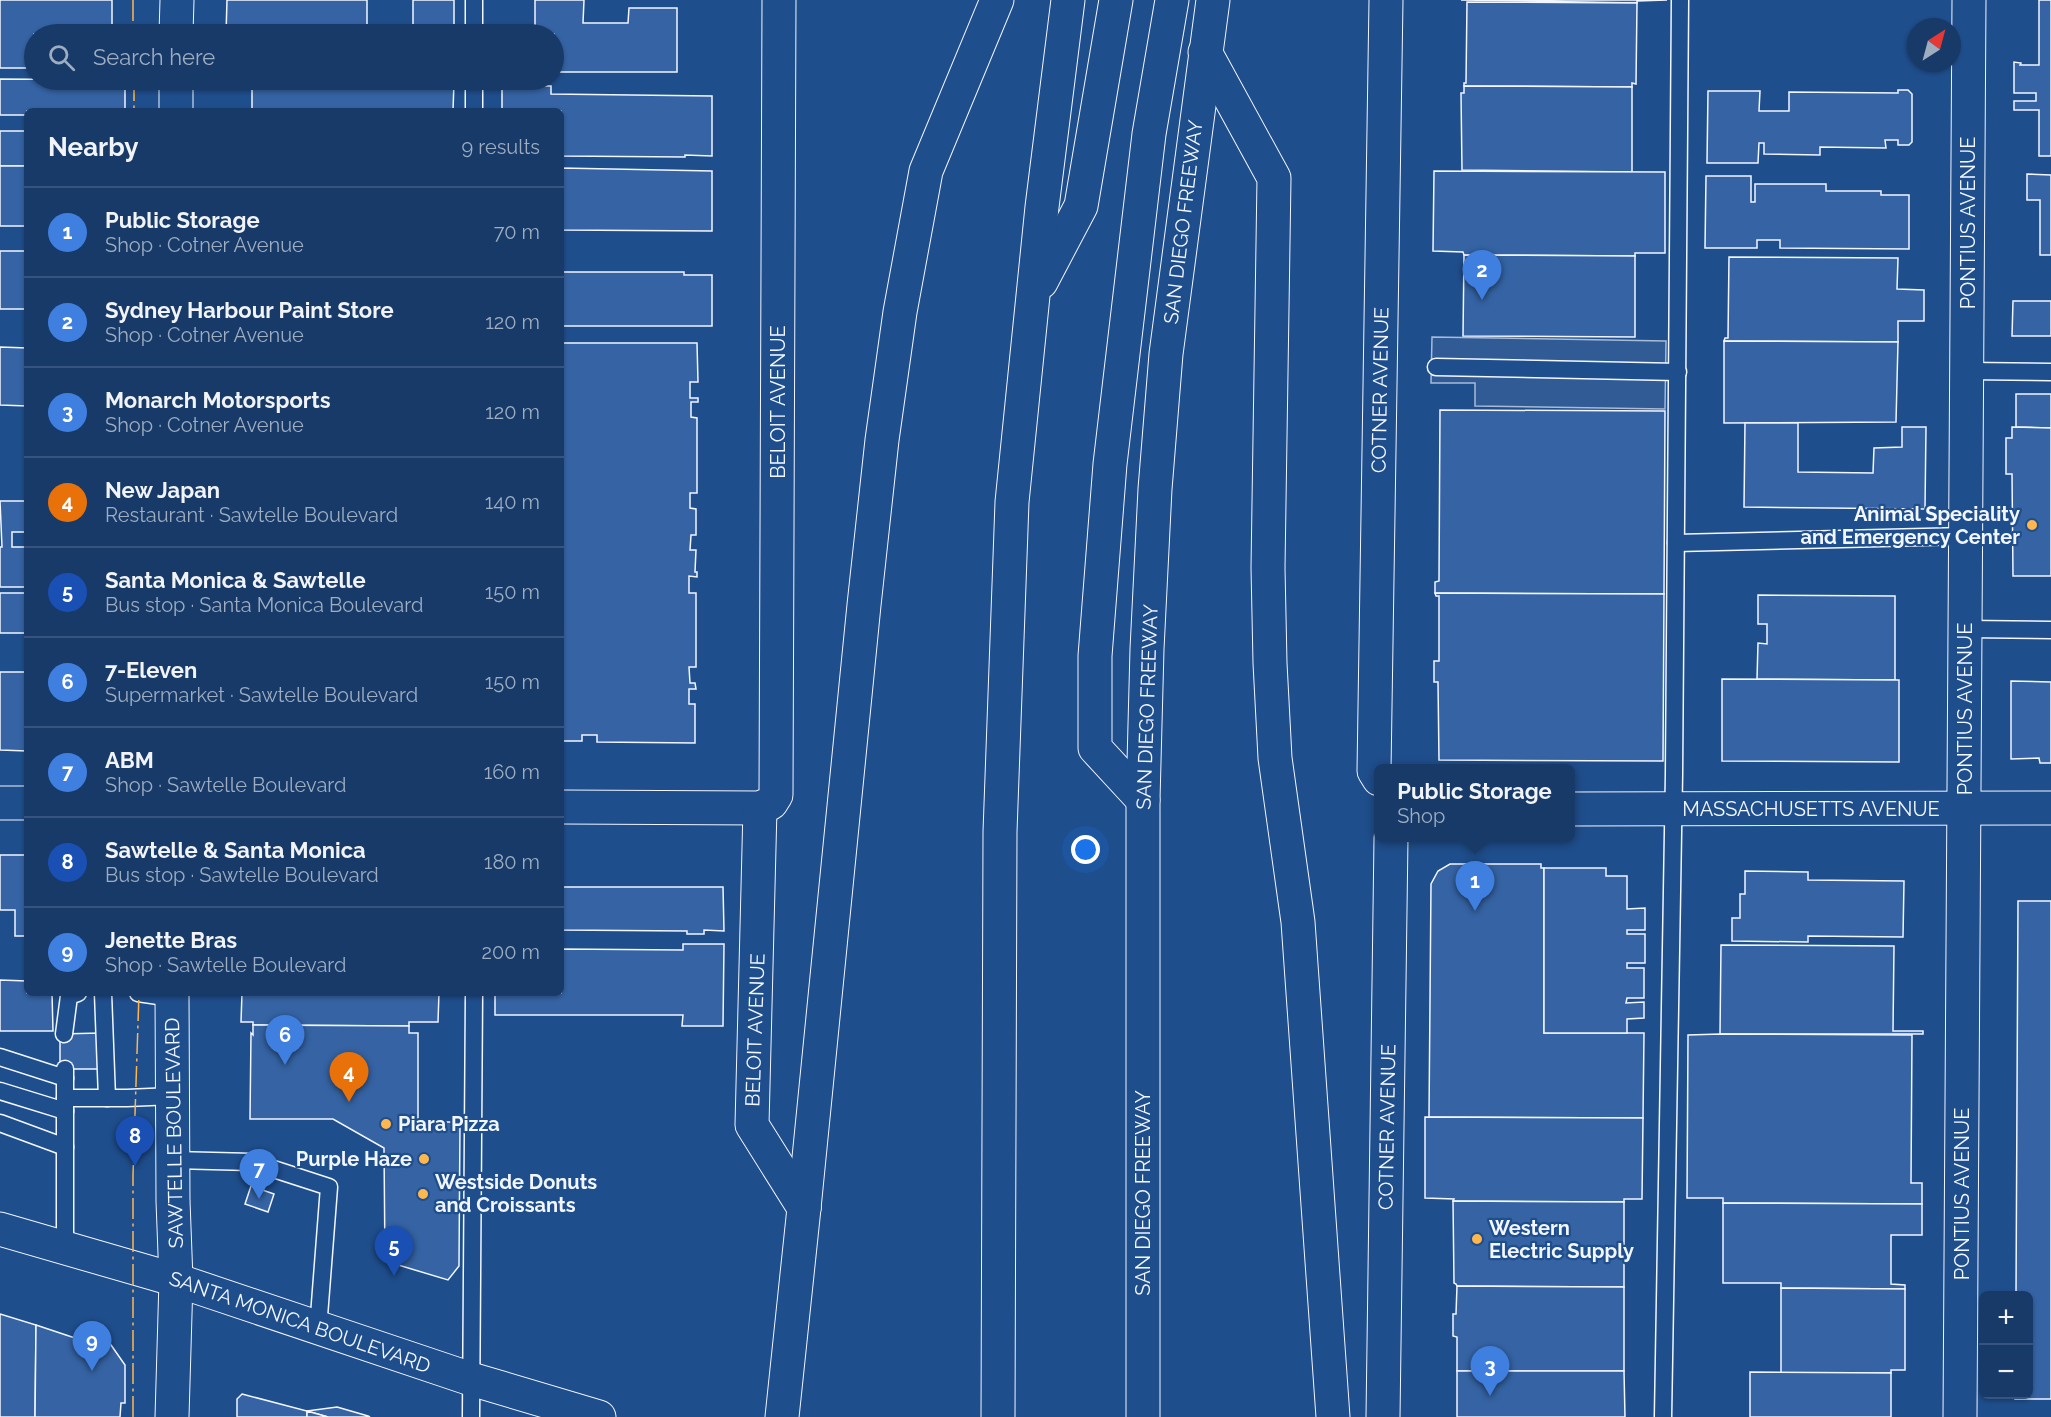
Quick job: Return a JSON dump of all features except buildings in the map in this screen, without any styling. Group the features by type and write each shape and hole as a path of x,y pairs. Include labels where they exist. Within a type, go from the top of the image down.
{"main road":[{"path":"176,24 177,0"},
{"name":"BELOIT AVENUE","path":"779,0 776,795 766,806 752,1125 804,1208"},
{"path":"782,1417 864,605 882,440 900,312 926,171 997,0"},
{"path":"998,1417 1000,832 1012,502 1042,207 1068,0"},
{"path":"1033,297 1081,206 1116,0"},
{"path":"1143,800 1095,748 1095,656 1111,452 1149,134 1172,0"},
{"name":"SAN DIEGO FREEWAY","path":"1143,1417 1143,800 1155,489 1166,354 1212,0"},
{"name":"COTNER AVENUE","path":"1374,764 1386,0"},
{"name":"PONTIUS AVENUE","path":"1960,1417 1969,0"},
{"path":"1205,52 1274,178 1268,568 1270,663 1275,758 1298,922 1333,1417"},
{"path":"176,90 176,108"},
{"path":"0,803 24,803"},
{"path":"564,807 766,806"},
{"name":"MASSACHUSETTS AVENUE","path":"1575,809 2051,808"},
{"name":"COTNER AVENUE","path":"1383,1417 1390,842"},
{"name":"SAWTELLE BOULEVARD","path":"172,996 176,1280 172,1417"},
{"name":"SANTA MONICA BOULEVARD","path":"0,1228 176,1280 471,1380 599,1417"}],"lane":[{"path":"474,0 474,24"},
{"path":"1664,1417 1674,810 1680,0"},
{"path":"474,90 474,108"},
{"path":"1436,367 1678,372"},
{"path":"1967,371 2051,372"},
{"path":"1676,543 1966,536"},
{"path":"1966,629 2051,630"},
{"path":"64,1034 69,996"},
{"path":"103,996 107,1098"},
{"path":"471,1417 474,996"},
{"path":"0,1057 65,1073 65,1247"},
{"path":"0,1091 65,1104 107,1098 173,1096"},
{"path":"0,1123 65,1147"},
{"path":"173,1160 252,1162 329,1187 318,1329"}],"shaded area":[{"path":"1432,337 1666,341 1665,409 1475,406 1475,383 1431,383"}],"power":[{"path":"133,0 133,24"},
{"path":"134,90 134,108"},
{"path":"133,1417 133,1175 139,996"}],"place":[{"name":"Sydney Harbour Paint Store","path":"1482,300"},
{"name":"Animal Speciality and Emergency Center","path":"2032,525"},
{"name":"Public Storage","path":"1475,911"},
{"name":"7-Eleven","path":"285,1065"},
{"name":"New Japan","path":"349,1102"},
{"name":"Piara Pizza","path":"386,1124"},
{"name":"Purple Haze","path":"424,1159"},
{"name":"Sawtelle & Santa Monica","path":"135,1166"},
{"name":"Westside Donuts and Croissants","path":"423,1194"},
{"name":"ABM","path":"259,1199"},
{"name":"Western Electric Supply","path":"1477,1239"},
{"name":"Santa Monica & Sawtelle","path":"394,1276"},
{"name":"Jenette Bras","path":"92,1371"},
{"name":"Monarch Motorsports","path":"1490,1396"}]}
